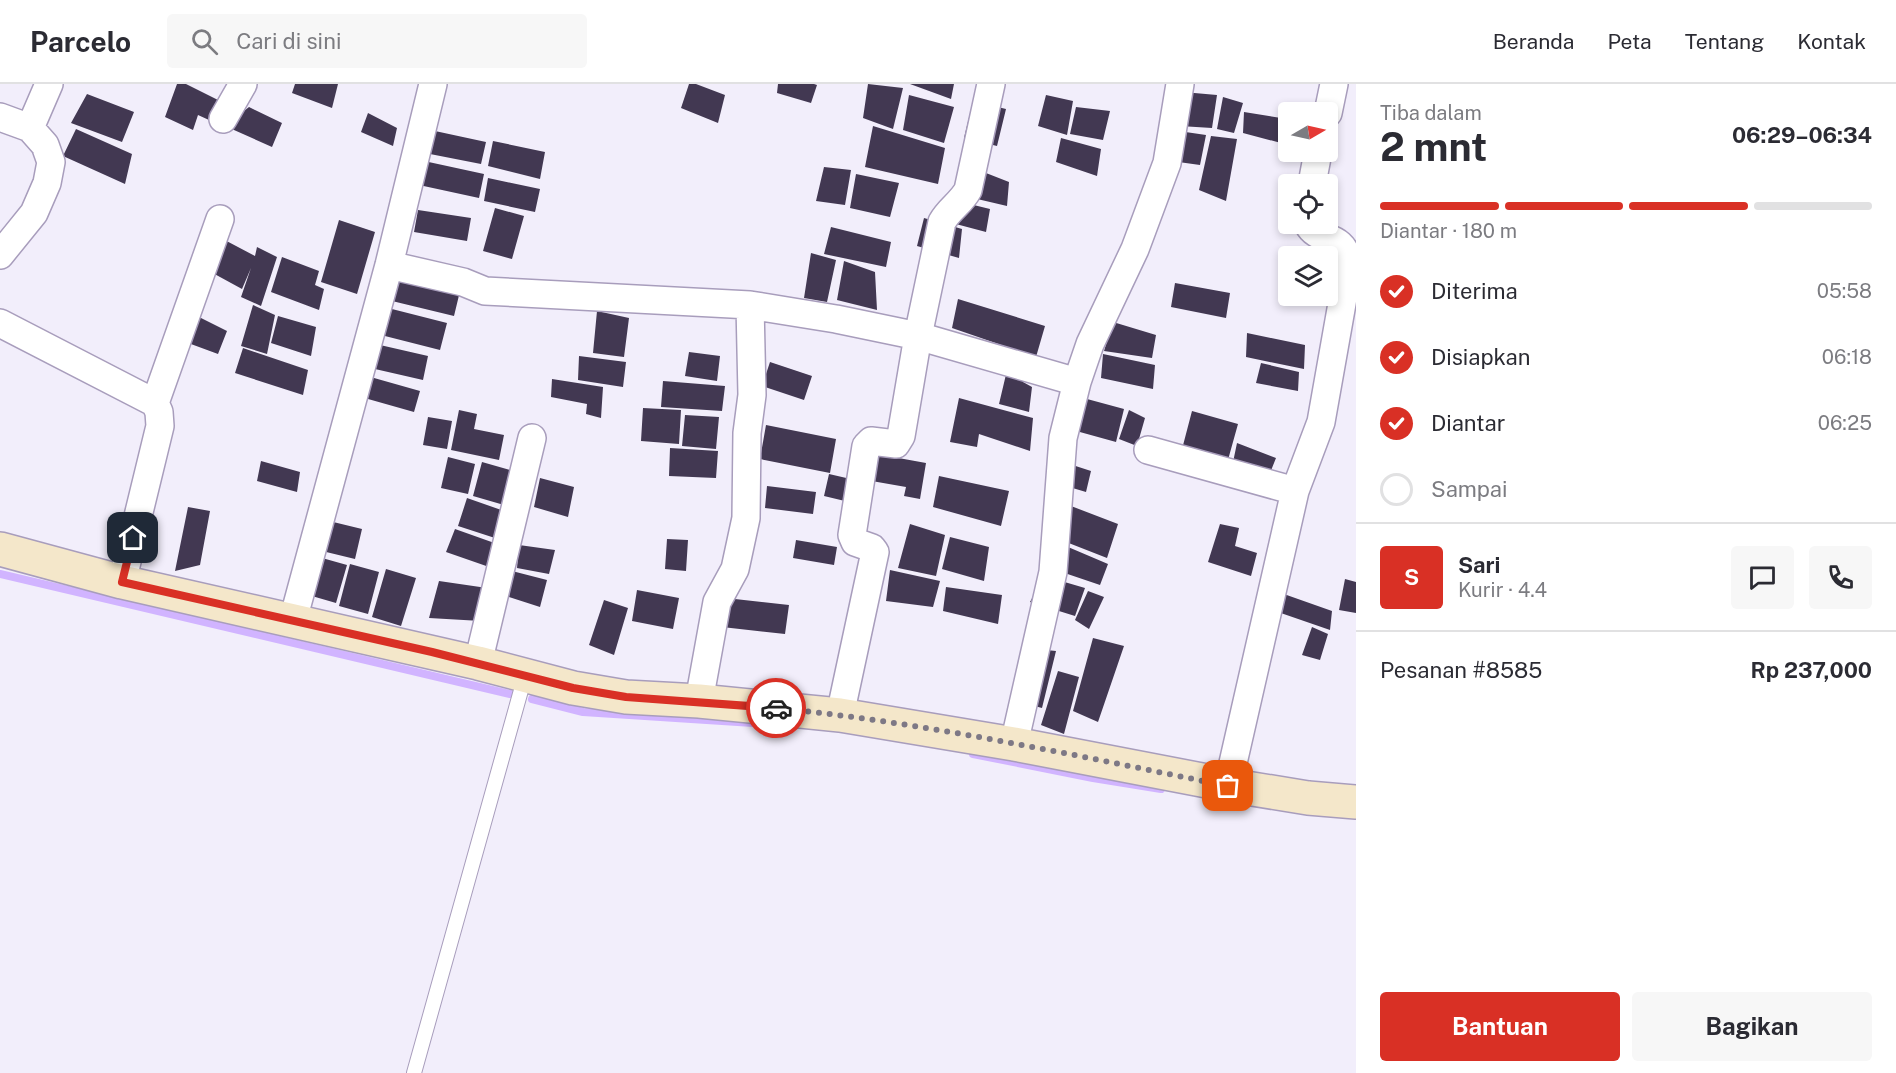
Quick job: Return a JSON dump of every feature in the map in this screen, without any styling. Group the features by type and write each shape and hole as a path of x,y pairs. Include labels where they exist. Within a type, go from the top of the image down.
{"street":[{"path":"30,129 49,84"},
{"path":"223,119 243,84"},
{"path":"293,620 389,265 433,84"},
{"path":"840,715 875,552 872,548 855,542 852,535 866,446 871,441 896,444 901,436 918,336 942,222 948,212 963,200 968,190 991,84"},
{"path":"1014,744 1053,572 1063,438 1077,381 1090,344 1136,249 1167,163 1180,84"},
{"path":"1331,102 1335,84"},
{"path":"0,117 30,129 45,145 51,162 47,183 34,213 0,255"},
{"path":"155,403 220,219"},
{"path":"1228,786 1295,491 1321,422 1348,264 1347,252 1339,243 1320,234"},
{"path":"389,265 463,282 485,291 750,305 836,319 918,336 1077,381"},
{"path":"699,701 717,602 735,569 746,518 747,433 752,395 750,305"},
{"path":"0,323 155,403 159,412 160,426 122,582"},
{"path":"478,663 532,438"},
{"path":"1148,450 1295,491"},
{"path":"0,549 122,582 478,663 573,688 626,697 699,701 840,715 1014,744 1228,786 1308,798 1356,802"}],"lane":[{"path":"414,1073 525,676"}],"building":[{"path":"177,84 186,84 218,100 209,120 198,115 193,130 165,117"},
{"path":"295,84 338,84 332,108 292,93"},
{"path":"689,84 696,84 725,95 718,123 681,108"},
{"path":"778,84 817,85 811,103 777,93"},
{"path":"868,84 903,88 893,129 863,118"},
{"path":"910,84 954,84 951,99"},
{"path":"1183,92 1217,95 1212,128 1180,126"},
{"path":"87,94 134,112 122,142 71,123"},
{"path":"909,95 954,107 944,143 903,130"},
{"path":"1046,95 1073,101 1067,135 1038,126"},
{"path":"1223,97 1243,103 1234,133 1217,129"},
{"path":"973,101 1006,109 997,146 964,138"},
{"path":"249,107 282,123 272,147 225,126"},
{"path":"1076,107 1110,111 1103,140 1070,134"},
{"path":"1244,112 1278,118 1278,142 1243,133"},
{"path":"368,113 397,128 393,146 361,132"},
{"path":"873,126 945,148 938,184 865,167"},
{"path":"76,129 132,154 125,184 63,156"},
{"path":"1165,129 1206,135 1200,165 1157,159"},
{"path":"435,131 486,142 481,164 430,154"},
{"path":"1211,136 1237,139 1226,201 1199,190"},
{"path":"1061,138 1101,149 1097,176 1056,162"},
{"path":"493,141 545,152 540,179 488,166"},
{"path":"424,161 484,174 479,198 419,185"},
{"path":"963,164 1009,182 1007,206 956,194"},
{"path":"824,167 851,170 845,205 816,201"},
{"path":"856,174 899,183 890,217 850,208"},
{"path":"488,178 540,189 535,212 484,201"},
{"path":"945,198 990,209 986,232 937,219"},
{"path":"495,208 524,216 512,259 483,251"},
{"path":"418,210 471,218 467,241 414,232"},
{"path":"924,218 962,229 959,258 917,246"},
{"path":"339,220 375,232 357,294 321,282"},
{"path":"831,227 891,242 886,267 824,254"},
{"path":"219,237 255,256 257,247 277,257 261,306 241,297 251,268 242,289 209,271"},
{"path":"811,253 836,260 827,302 804,298"},
{"path":"282,257 319,271 315,285 324,289 319,310 271,292"},
{"path":"844,261 875,272 877,310 837,300"},
{"path":"399,273 461,287 454,316 392,301"},
{"path":"1175,283 1230,293 1226,318 1171,307"},
{"path":"958,299 1045,326 1036,357 952,328"},
{"path":"253,305 275,315 267,354 241,346"},
{"path":"388,308 447,323 440,350 381,335"},
{"path":"597,311 629,318 624,357 593,353"},
{"path":"191,313 227,331 218,354 180,340"},
{"path":"278,316 316,327 311,356 271,343"},
{"path":"1113,322 1156,335 1152,358 1104,351"},
{"path":"1247,333 1305,345 1304,369 1246,357"},
{"path":"380,345 428,356 423,380 375,369"},
{"path":"243,348 308,370 303,395 235,373"},
{"path":"689,352 720,356 717,381 685,376"},
{"path":"1103,354 1155,365 1153,389 1101,378"},
{"path":"579,356 626,362 623,387 578,380"},
{"path":"770,362 812,376 804,400 762,386"},
{"path":"1261,363 1299,372 1298,391 1256,383"},
{"path":"1008,366 1025,370 1023,382 1032,387 1029,412 999,404"},
{"path":"367,376 420,391 414,412 361,397"},
{"path":"552,379 603,387 601,418 586,414 587,404 551,397"},
{"path":"663,381 725,386 722,411 661,407"},
{"path":"1076,396 1124,409 1116,442 1069,429"},
{"path":"959,398 1033,418 1030,451 979,434 977,447 950,442"},
{"path":"643,408 681,410 679,444 641,441"},
{"path":"459,410 477,414 474,429 504,435 499,460 451,450"},
{"path":"1129,410 1145,418 1137,446 1119,439"},
{"path":"1192,411 1238,424 1226,467 1181,453"},
{"path":"685,415 719,417 716,449 682,446"},
{"path":"428,417 452,421 447,449 423,445"},
{"path":"766,425 836,439 830,473 760,459"},
{"path":"1237,443 1276,458 1268,478 1232,467"},
{"path":"670,448 718,451 716,478 669,476"},
{"path":"871,453 926,463 920,499 904,496 906,487 866,480"},
{"path":"448,457 475,464 468,494 441,488"},
{"path":"1054,459 1091,471 1086,492 1049,481"},
{"path":"261,461 300,472 297,492 257,481"},
{"path":"482,462 514,471 504,505 473,496"},
{"path":"829,474 855,480 849,502 824,496"},
{"path":"939,476 1009,491 1001,526 933,507"},
{"path":"540,478 574,487 568,517 534,507"},
{"path":"767,486 816,492 813,514 765,508"},
{"path":"467,498 507,512 498,539 458,526"},
{"path":"1071,506 1118,524 1107,558 1061,540"},
{"path":"188,507 210,511 200,565 175,571"},
{"path":"325,520 362,529 355,559 318,550"},
{"path":"910,524 945,535 936,576 898,568"},
{"path":"1220,524 1239,528 1235,546 1257,553 1251,576 1208,562"},
{"path":"455,529 500,545 492,568 446,552"},
{"path":"950,537 989,547 984,581 942,569"},
{"path":"667,539 688,540 686,571 665,569"},
{"path":"796,540 837,547 834,565 793,558"},
{"path":"1061,544 1108,564 1100,585 1041,565"},
{"path":"519,545 555,550 549,574 517,568"},
{"path":"315,556 347,565 336,603 305,594"},
{"path":"350,564 379,572 368,614 339,606"},
{"path":"386,569 416,578 401,626 372,617"},
{"path":"890,570 940,581 933,607 886,601"},
{"path":"512,571 547,580 540,607 509,597"},
{"path":"1044,576 1085,588 1075,616 1030,602"},
{"path":"1345,579 1356,582 1356,613 1339,610"},
{"path":"439,581 487,588 481,621 429,618"},
{"path":"946,587 1002,595 998,624 943,611"},
{"path":"637,590 679,598 673,629 632,621"},
{"path":"1088,591 1104,597 1089,629 1075,620"},
{"path":"1281,593 1332,611 1330,630 1275,611"},
{"path":"726,598 789,605 785,634 722,627"},
{"path":"604,600 628,608 614,655 589,645"},
{"path":"1312,627 1328,634 1320,660 1302,655"},
{"path":"1093,638 1124,646 1098,722 1073,711"},
{"path":"1027,648 1056,651 1042,708 1016,701"},
{"path":"1058,671 1079,677 1064,734 1041,725"}],"waterway":[{"path":"0,574 510,694"},
{"path":"532,699 583,712 753,723"},
{"path":"973,754 1161,789"}],"way so far":[{"path":"776,708 840,715 1014,744 1228,786"}],"route":[{"path":"133,538 122,582 432,652 573,688 626,697 776,708"}]}
